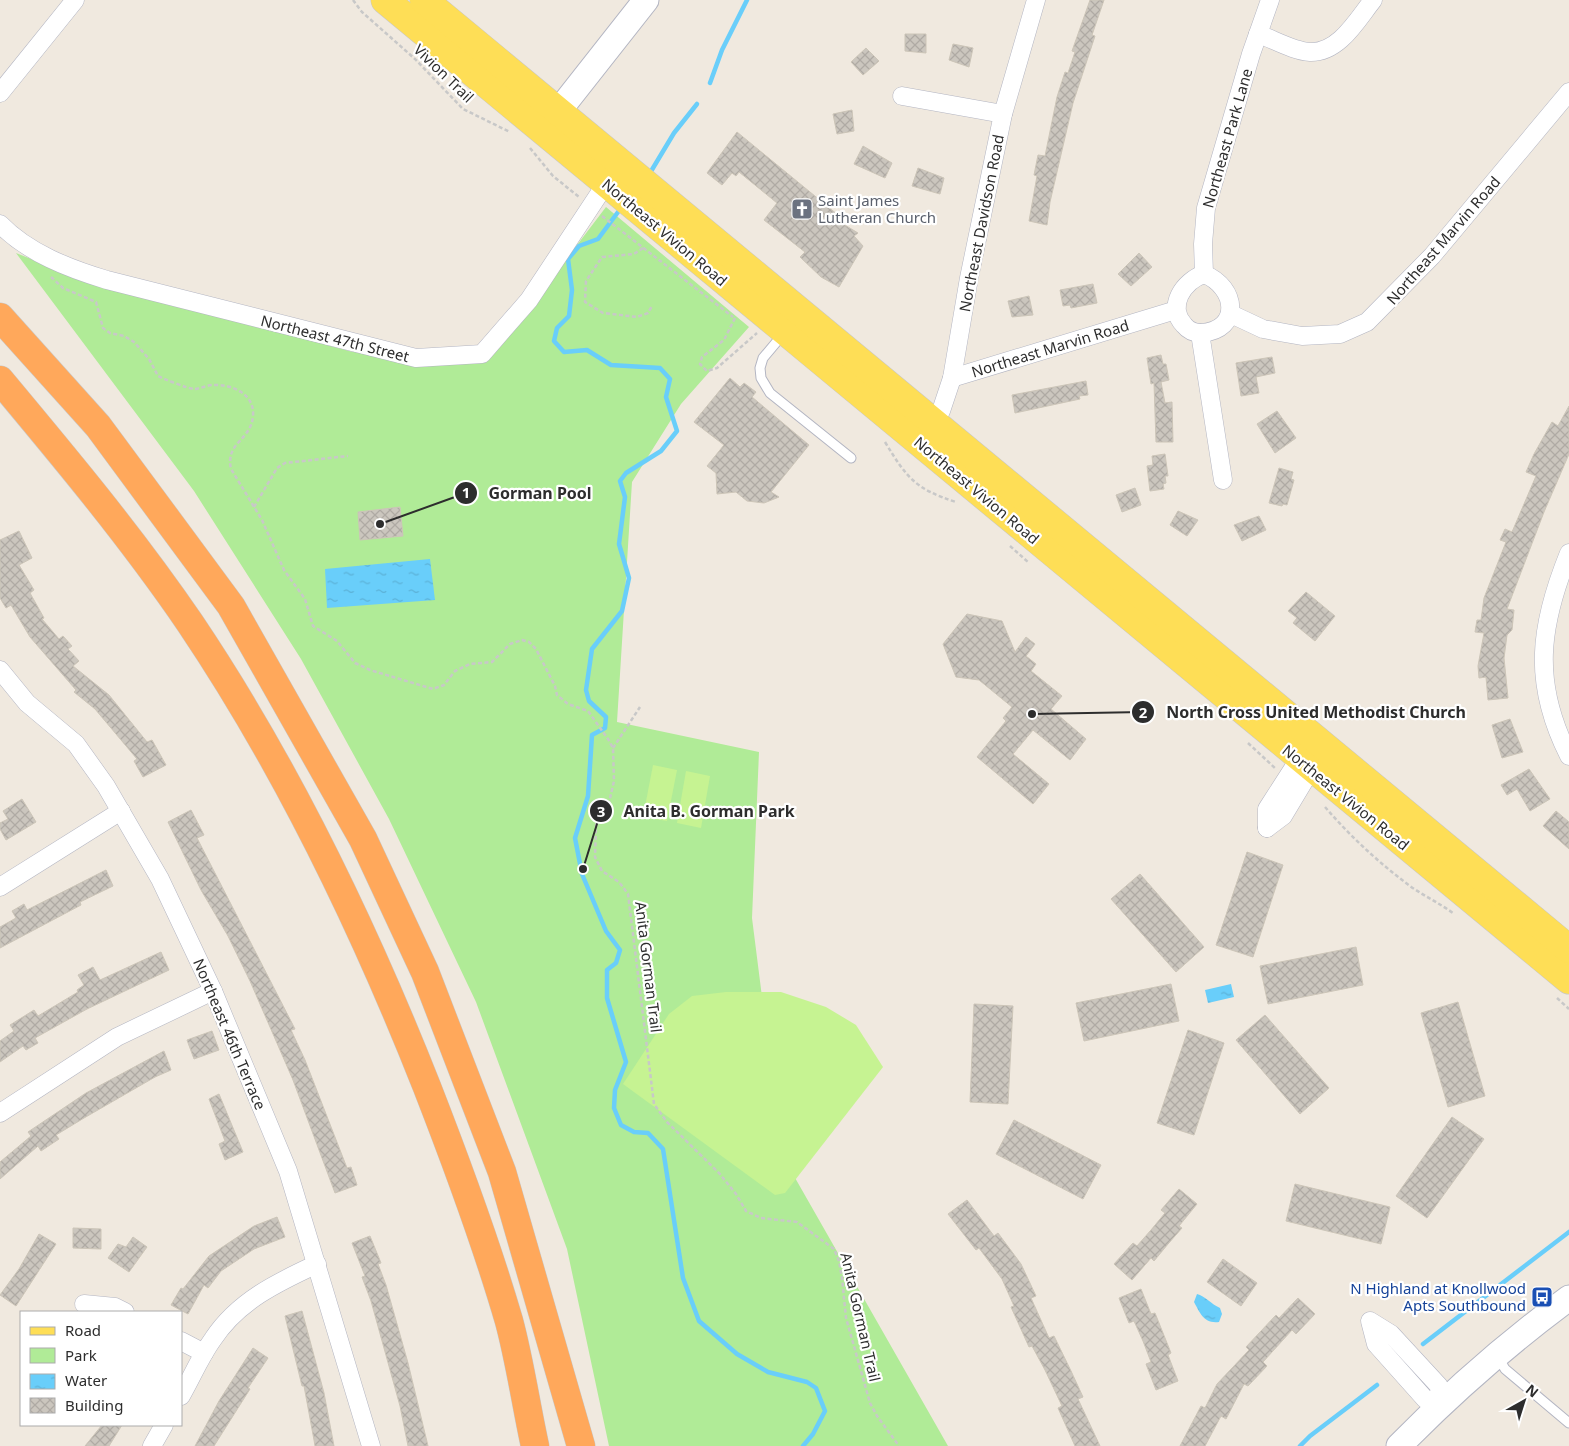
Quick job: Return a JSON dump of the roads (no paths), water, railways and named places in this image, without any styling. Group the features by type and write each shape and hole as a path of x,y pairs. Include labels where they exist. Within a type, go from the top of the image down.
{"highway":[{"path":"0,317 98,426 231,606 363,839 425,972 502,1172 581,1446"},
{"path":"0,380 76,471 135,547 190,624 272,755 334,874 399,1017 456,1161 509,1324 535,1446"}],"main road":[{"name":"Northeast Vivion Road","path":"385,0 543,130 613,173 926,432 1230,668 1314,754 1569,980"},
{"name":"Northeast Vivion Road","path":"424,0 543,130"},
{"name":"Northeast Vivion Road","path":"926,432 1193,670 1314,754 1569,949"},
{"path":"1193,670 1213,666 1230,668"}],"street":[{"path":"0,93 76,0"},
{"path":"543,130 646,0"},
{"name":"Northeast Davidson Road","path":"926,432 941,411 952,378 969,278 1002,114 1036,0"},
{"name":"Northeast Park Lane","path":"1204,274 1203,244 1206,208 1270,0"},
{"path":"1258,34 1308,52 1321,51 1336,44 1350,30 1373,0"},
{"name":"Northeast Marvin Road","path":"1230,314 1263,329 1302,336 1340,334 1368,322 1432,256 1569,92"},
{"path":"902,96 1002,114"},
{"name":"Northeast 47th Street","path":"0,224 10,235 73,270 107,280 416,358 482,354 529,300 594,210 613,173"},
{"path":"1204,274 1215,278 1225,290 1231,303 1230,314 1220,327 1200,333 1187,328 1179,320 1176,310 1177,302 1188,283 1204,274"},
{"name":"Northeast Marvin Road","path":"952,378 1176,310"},
{"path":"1200,333 1223,480"},
{"path":"1569,552 1547,621 1543,669 1551,716 1569,756"},
{"name":"Northeast 46th Terrace","path":"0,670 27,703 76,744 121,812 160,879 213,991 288,1171 371,1446"},
{"path":"0,887 121,812"},
{"path":"0,1113 117,1037 213,991"},
{"path":"182,1394 204,1353 233,1315 254,1296 317,1264"},
{"path":"1399,1446 1440,1403 1496,1354 1569,1298"},
{"path":"84,1304 115,1307 123,1311"},
{"path":"1370,1321 1391,1334 1439,1386 1440,1403 1425,1398 1376,1344 1370,1321"},
{"path":"182,1342 204,1353"},
{"path":"152,1446 163,1426"}],"lane":[{"path":"796,324 763,358 760,368 761,378 770,393 851,458"},
{"path":"1496,1354 1505,1369 1569,1423"}],"water":[{"path":"430,559 435,600 327,608 325,569"},
{"path":"1231,984 1234,997 1208,1003 1205,990"},
{"path":"1197,1294 1220,1308 1222,1314 1219,1322 1210,1321 1201,1314 1194,1302"}],"waterway":[{"path":"710,83 722,50 747,0"},
{"path":"650,173 674,133 697,104"},
{"path":"621,208 598,239 579,246 568,259 572,290 569,316 557,328 554,341 564,352 587,350 611,365 660,368 670,379 666,397 677,431 661,451 626,473 620,481 625,497 619,544 629,578 622,611 592,649 586,690 589,701 606,717 605,728 592,735 588,796 575,838 582,874 606,931 620,950 616,963 607,970 607,998 626,1062 615,1090 614,1108 621,1125 634,1132 648,1133 663,1149 683,1278 699,1321 737,1354 768,1372 807,1382 816,1388 825,1411 813,1434 803,1446"},
{"path":"1423,1344 1569,1232"},
{"path":"1300,1446 1310,1436 1377,1385"}],"place":[{"name":"Saint James Lutheran Church","path":"802,209"},
{"name":"Gorman Pool","path":"380,524"},
{"name":"North Cross United Methodist Church","path":"1032,714"},
{"name":"Anita B. Gorman Park","path":"583,869"},
{"name":"N Highland at Knollwood Apts Southbound","path":"1542,1297"}]}
